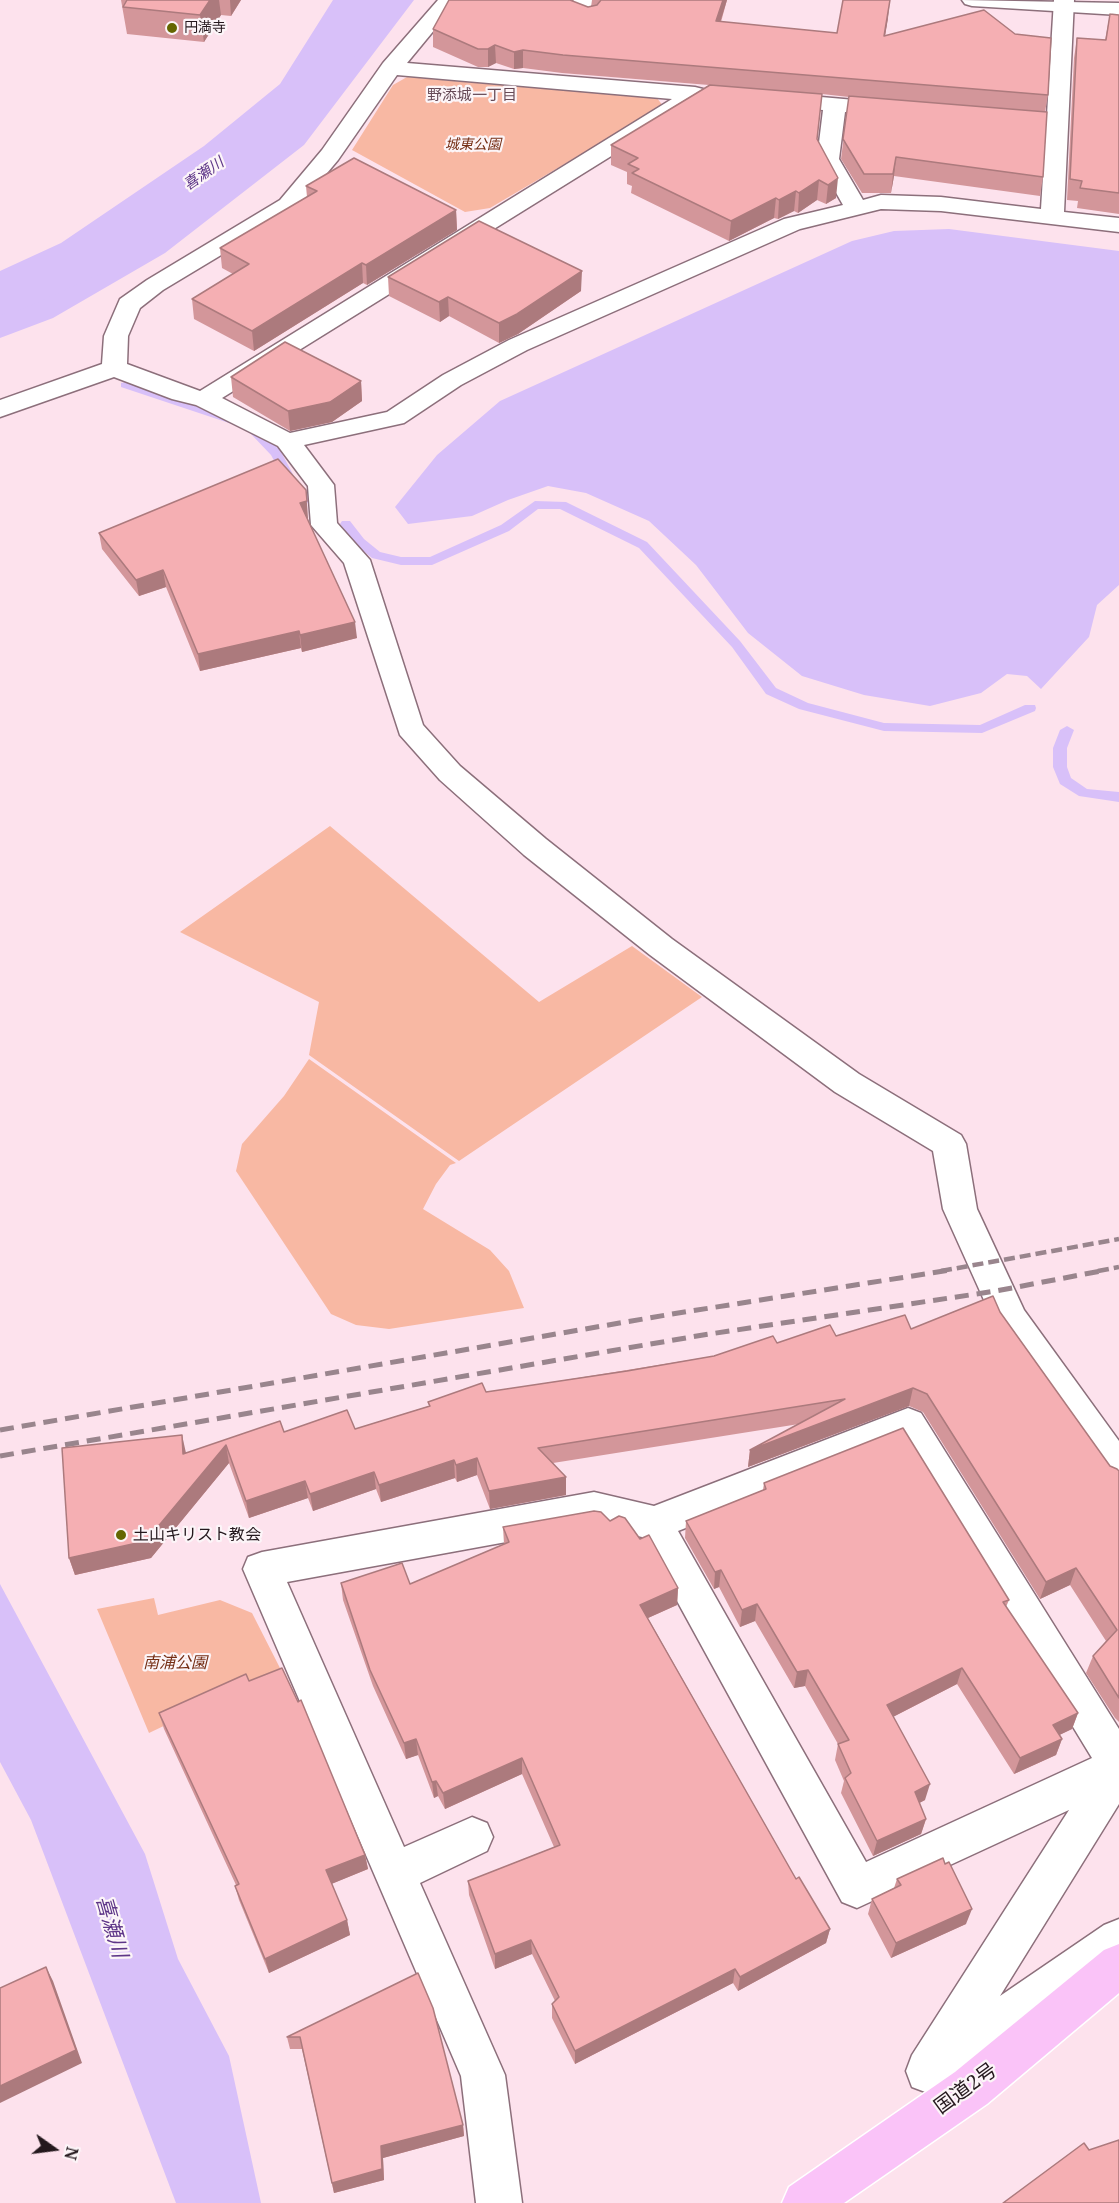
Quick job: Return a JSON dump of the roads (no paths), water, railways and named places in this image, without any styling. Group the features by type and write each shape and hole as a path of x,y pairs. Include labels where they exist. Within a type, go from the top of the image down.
{"highway":[{"name":"国道2号","path":"804,2203 971,2088 1119,1965"}],"street":[{"path":"114,368 116,336 129,304 155,285 288,205 341,160 390,68 448,0"},
{"path":"972,0 1064,3 1119,9"},
{"path":"1052,217 1064,3"},
{"path":"390,68 719,96"},
{"path":"204,399 483,228 695,94"},
{"path":"754,99 918,111"},
{"path":"836,105 828,159 856,208"},
{"path":"976,116 1059,123"},
{"path":"287,441 395,418 452,380 518,345 792,225 856,208 881,202 941,204 1119,225"},
{"path":"453,213 483,228"},
{"path":"0,409 114,368 181,394 204,399 287,441 321,484 324,525 357,560 410,728 450,773 527,840 661,947 847,1083 949,1144 960,1209 1010,1318 1119,1471"},
{"path":"499,2203 483,2075 262,1569 594,1509 654,1523 908,1424 1119,1766"},
{"path":"654,1523 857,1887 1119,1766"},
{"path":"1119,1766 928,2071 1119,1940"},
{"path":"395,1873 472,1837"}],"water":[{"path":"361,0 414,0 304,145 165,253 53,318 0,338 0,295 84,257 226,159 302,95"},
{"path":"949,229 1119,251 1119,585 1097,605 1089,637 1041,689 1027,676 1007,674 981,693 930,706 864,695 802,676 748,633 696,565 649,521 586,493 548,486 472,516 408,524 395,507 437,455 500,401 852,241 894,231"},
{"path":"0,1584 145,1854 178,1959 229,2056 261,2203 176,2203 31,1820 0,1762"}],"waterway":[{"name":"喜瀬川","path":"0,295 84,257 226,159 302,95 361,0"},
{"path":"125,385 242,424 255,432 276,453 291,482 313,501"},
{"path":"346,524 360,542 376,555 401,561 432,561 505,528 535,505 562,505 643,545 736,644 771,691 804,706 884,727 982,729 1030,708"},
{"path":"1067,730 1060,748 1060,767 1065,781 1084,793 1119,797"}],"railway":[{"path":"941,1271 1119,1239"},
{"path":"1098,1271 1119,1267"},
{"path":"0,1430 672,1314 950,1270"},
{"path":"0,1456 703,1335 996,1291 1106,1270"}],"place":[{"name":"円満寺","path":"172,28"},
{"name":"土山キリスト教会","path":"121,1535"}],"district":[{"name":"野添城一丁目","path":"472,96"}],"park label":[{"name":"城東公園","path":"473,145"},
{"name":"南浦公園","path":"175,1663"}]}
